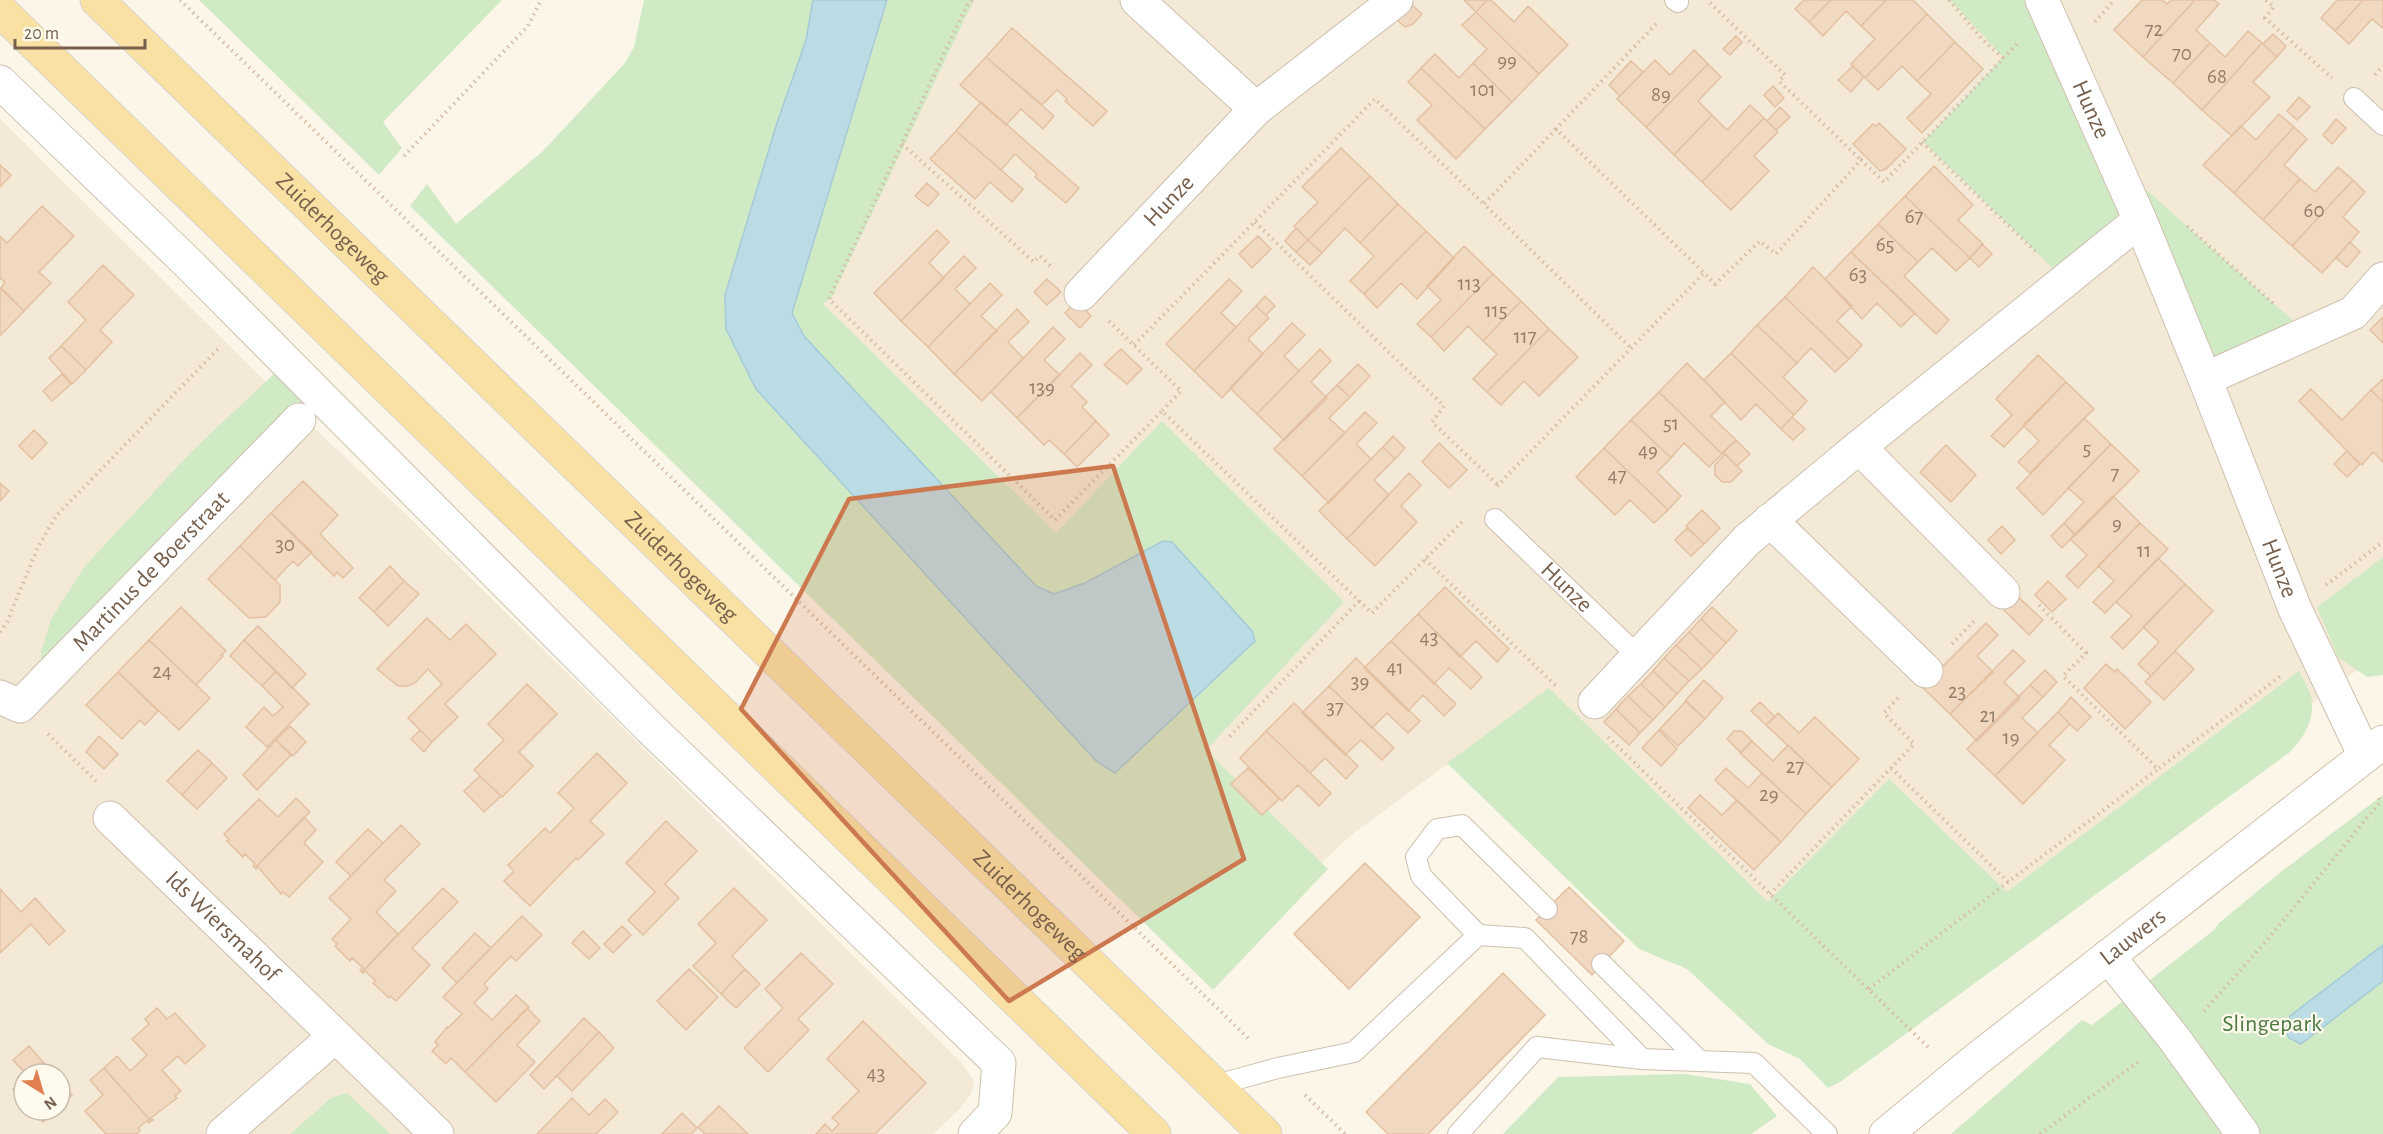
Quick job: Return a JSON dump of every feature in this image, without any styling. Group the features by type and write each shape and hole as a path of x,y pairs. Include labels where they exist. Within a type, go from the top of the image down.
{"main road":[{"name":"Zuiderhogeweg","path":"97,0 1265,1134"},
{"path":"0,10 1154,1134"}],"street":[{"path":"1137,0 1256,109"},
{"name":"Hunze","path":"1081,294 1256,109 1396,0"},
{"name":"Hunze","path":"2045,6 2140,220 2295,609 2314,650 2374,749"},
{"path":"0,81 189,264 642,720 999,1064 995,1113 975,1134"},
{"path":"1598,716 1638,656 1747,540 2140,220"},
{"path":"2205,379 2353,314 2383,279"},
{"name":"Martinus de Boerstraat","path":"10,702 299,420"},
{"path":"1859,447 2003,592"},
{"path":"1770,520 1926,670"},
{"name":"Lauwers","path":"1886,1134 2108,956 2374,749"},
{"name":"Ids Wiersmahof","path":"110,818 334,1037 437,1134"},
{"path":"2108,956 2173,1037 2243,1134"},
{"path":"223,1134 334,1037"}],"lane":[{"path":"2354,98 2383,125"},
{"name":"Hunze","path":"1495,519 1638,656"},
{"path":"1547,909 1462,825 1437,829 1416,857 1421,876 1478,935 1524,938 1642,1059"},
{"path":"1216,1085 1278,1068 1354,1052 1478,935"},
{"path":"1602,964 1699,1060"},
{"path":"1458,1134 1537,1047 1642,1059 1754,1063 1827,1134"}],"path":[{"path":"180,0 1346,1134"},
{"path":"404,156 528,26 541,0"},
{"path":"972,0 966,7 829,299 1055,520 1162,411 1372,613 1463,521"},
{"path":"1708,0 1785,75 1779,81 1884,182 2003,58 2045,6"},
{"path":"1949,0 1982,39 2003,58"},
{"path":"2266,0 2274,7 2265,18 2354,98"},
{"path":"1484,204 1676,1"},
{"path":"1134,345 1375,99 1631,348"},
{"path":"1556,129 1715,284 1760,241 1776,254 1861,160"},
{"path":"1923,142 2065,280"},
{"path":"1255,221 1444,406 1432,422 1498,485"},
{"path":"2183,223 2307,333"},
{"path":"1491,492 1704,273"},
{"path":"0,632 7,622 38,547 56,516 219,349"},
{"path":"2295,609 2383,542"},
{"path":"1425,559 1559,689"},
{"path":"1770,894 1914,744 1884,713 2014,581 2086,653 2063,676 2158,769"},
{"path":"1227,739 1359,601"},
{"path":"1869,989 2314,650"},
{"path":"10,702 99,783 110,818"},
{"path":"1598,716 1770,894 1958,1076"},
{"path":"2040,1134 2173,1037 2204,1011 2269,938 2380,802 2374,749"},
{"path":"1892,768 2008,882"}],"highlighted area":[{"path":"1113,466 1244,859 1009,1001 741,709 849,499"}],"shaded area":[{"path":"849,0 2383,0 2383,651 1836,1055 1467,750 1355,832 1290,891 805,393 748,318"},
{"path":"0,119 282,398 413,521 960,1061 974,1081 972,1092 960,1109 933,1134 0,1134"}],"green space":[{"path":"199,0 502,0 383,122 402,148 379,175"},
{"path":"644,0 813,0 806,40 776,126 725,295 726,329 756,389 1096,761 1163,541 1085,583 1054,594 1036,586 804,336 792,313 888,0 974,0 832,297 823,304 1056,533 1162,421 1344,602 1206,750 1328,869 1213,990 410,206 427,184 456,224 543,151 625,63 634,47"},
{"path":"1950,0 2034,0 2113,160 2308,334 2204,379 2139,221 2065,280 1923,142 2003,57"},
{"path":"277,371 310,403 43,676 41,652 51,619 85,566 192,451"},
{"path":"2383,557 2383,675 2367,677 2338,657 2317,607"},
{"path":"2299,671 2310,694 2312,712 2308,727 2290,752 1840,1082 1828,1088 1800,1059 1768,1044 1687,969 1639,949 1447,763 1549,688 1768,902 1889,779 2007,892"},
{"name":"Slingepark","path":"2383,795 2383,1134 1951,1134 2082,1020 2092,1025 2214,930 2219,923 2282,871"},
{"path":"1685,1074 1750,1084 1777,1116 1751,1134 1503,1134 1558,1077"},
{"path":"347,1093 391,1134 290,1134 331,1098"}],"water":[{"path":"813,0 887,0 792,313 804,336 1036,586 1054,594 1085,583 1163,541 1172,542 1252,631 1255,641 1115,773 1096,761 756,389 726,329 725,295 776,126 806,40"},
{"path":"2383,945 2383,981 2301,1044 2289,1038 2286,1031 2290,1016"}],"building":[{"path":"1464,0 1487,0 1476,12"},
{"path":"1487,0 1491,0 1514,22 1528,6 1568,45 1539,74 1476,12"},
{"path":"1804,0 1831,0 1809,22 1795,9"},
{"path":"1831,0 1886,0 1861,26 1846,11 1823,36 1809,22"},
{"path":"1886,0 1913,0 1927,14 1865,78 1851,64 1875,39 1861,26"},
{"path":"2142,0 2162,0 2167,4 2171,0 2195,0 2143,57 2114,30"},
{"path":"2195,0 2214,0 2219,4 2196,30 2210,43 2173,83 2143,57"},
{"path":"2337,0 2363,0 2335,31 2321,18"},
{"path":"2363,0 2383,0 2383,28 2372,19 2349,44 2335,31"},
{"path":"1412,5 1422,14 1413,24 1405,27 1397,20"},
{"path":"1476,12 1539,74 1512,102 1473,63 1487,49 1462,25"},
{"path":"1927,14 1955,42 1917,81 1902,66 1878,90 1865,78"},
{"path":"1012,28 1107,111 1093,126 1065,101 1067,99 1057,90 1042,105 986,57"},
{"path":"2248,31 2262,43 2202,110 2173,83 2210,43 2225,57"},
{"path":"2273,34 2286,46 2277,57 2263,44"},
{"path":"1736,36 1742,42 1730,55 1723,49"},
{"path":"1955,42 1983,69 1922,133 1907,118 1931,94 1917,81"},
{"path":"2262,43 2277,57 2253,82 2270,97 2232,136 2202,110"},
{"path":"1694,50 1708,64 1646,127 1617,99 1655,60 1670,75"},
{"path":"1435,54 1459,78 1473,63 1512,102 1485,129 1421,68"},
{"path":"986,57 1054,116 1043,129 1021,109 1006,125 960,85"},
{"path":"1631,61 1643,72 1620,96 1609,85"},
{"path":"1708,64 1721,77 1698,101 1712,115 1674,155 1646,127"},
{"path":"1853,66 1864,77 1851,92 1838,80"},
{"path":"1421,68 1485,129 1456,159 1417,120 1432,105 1408,82"},
{"path":"1773,86 1784,98 1775,107 1764,95"},
{"path":"2299,97 2310,107 2297,120 2287,111"},
{"path":"981,102 1079,188 1066,203 1035,177 1037,174 1015,154 1001,170 956,131"},
{"path":"1750,105 1764,118 1702,182 1674,155 1712,115 1727,130"},
{"path":"1780,107 1790,117 1776,130 1767,121"},
{"path":"2279,114 2294,127 2234,193 2203,165 2241,126 2256,140"},
{"path":"1764,118 1778,132 1754,156 1769,171 1731,210 1702,182"},
{"path":"2336,119 2346,128 2332,144 2323,135"},
{"path":"1879,123 1906,149 1886,169 1880,171 1853,144 1873,124 1876,126"},
{"path":"2294,127 2307,139 2284,165 2300,179 2263,220 2234,193"},
{"path":"956,131 1023,189 1012,202 990,182 975,199 930,159"},
{"path":"1341,148 1370,176 1308,240 1294,226 1318,202 1302,187"},
{"path":"0,165 11,175 0,187"},
{"path":"1934,166 1973,205 1958,220 1983,244 1970,258 1905,196"},
{"path":"2338,167 2353,180 2292,246 2263,220 2300,179 2315,192"},
{"path":"1370,176 1398,204 1360,243 1345,228 1322,253 1308,240"},
{"path":"2353,180 2365,192 2343,217 2359,232 2322,273 2292,246"},
{"path":"927,183 939,194 928,206 915,196"},
{"path":"1905,196 1970,258 1956,271 1932,248 1918,262 1878,224"},
{"path":"1398,204 1426,231 1364,294 1350,281 1374,256 1360,243"},
{"path":"42,206 74,236 39,272 51,283 24,311 1,288 5,282 0,278 0,236 7,243"},
{"path":"1878,224 1918,262 1904,276 1949,320 1936,334 1851,252"},
{"path":"1296,228 1308,240 1296,252 1285,241"},
{"path":"937,230 949,242 929,263 944,278 901,321 874,293"},
{"path":"1426,231 1454,258 1417,299 1401,283 1377,308 1364,294"},
{"path":"1258,236 1271,249 1252,268 1239,254"},
{"path":"1308,240 1322,253 1310,265 1296,252"},
{"path":"2350,242 2360,252 2347,267 2336,258"},
{"path":"1982,244 1992,254 1979,267 1970,258"},
{"path":"1464,246 1493,274 1431,337 1417,324 1441,300 1427,286"},
{"path":"1851,252 1915,313 1901,327 1877,303 1862,319 1825,279"},
{"path":"964,256 976,268 955,289 970,304 928,347 901,321"},
{"path":"103,265 134,295 100,330 112,342 86,370 61,346 86,320 68,302"},
{"path":"1813,267 1852,306 1837,321 1862,345 1849,359 1785,297"},
{"path":"1493,274 1521,301 1483,341 1468,326 1444,351 1431,337"},
{"path":"1047,279 1061,292 1047,305 1034,292"},
{"path":"1229,279 1242,291 1221,313 1236,327 1194,371 1166,344"},
{"path":"990,283 1002,295 981,316 997,331 954,374 928,347"},
{"path":"0,288 24,311 0,336"},
{"path":"1265,296 1275,306 1266,315 1256,306"},
{"path":"1785,297 1849,359 1835,372 1811,348 1797,363 1757,325"},
{"path":"1077,301 1091,316 1080,328 1065,313"},
{"path":"1521,301 1549,329 1487,392 1473,379 1497,354 1483,341"},
{"path":"1256,306 1269,318 1248,339 1263,354 1222,398 1194,371"},
{"path":"1017,309 1029,322 1008,342 1023,358 982,401 954,374"},
{"path":"2383,319 2383,343 2370,330"},
{"path":"1292,323 1305,335 1284,356 1299,371 1257,414 1230,388"},
{"path":"1757,325 1797,363 1783,377 1807,401 1794,415 1731,353"},
{"path":"1053,327 1065,339 1044,360 1060,375 1017,418 991,392"},
{"path":"1549,329 1578,357 1539,396 1524,381 1501,405 1487,392"},
{"path":"61,346 86,370 72,384 49,358"},
{"path":"1121,349 1142,369 1127,384 1104,365"},
{"path":"1320,349 1331,361 1311,382 1327,398 1284,440 1257,414"},
{"path":"1080,353 1092,365 1071,386 1087,402 1082,407 1096,421 1064,454 1049,440 1044,445 1017,418"},
{"path":"1731,353 1794,415 1781,429 1756,404 1741,420 1704,380"},
{"path":"2038,355 2066,382 2004,447 1991,436 2012,415 1996,399"},
{"path":"1687,363 1725,402 1711,416 1736,440 1722,454 1659,392"},
{"path":"1358,364 1370,376 1350,397 1337,385"},
{"path":"62,374 71,384 52,401 43,391"},
{"path":"2383,379 2383,402 2371,390"},
{"path":"2066,382 2094,409 2030,473 2018,462 2039,441 2023,425"},
{"path":"1337,385 1350,397 1329,418 1345,433 1302,476 1274,449"},
{"path":"2311,389 2342,420 2371,390 2383,402 2383,462 2373,452 2362,465 2347,451 2299,401"},
{"path":"1659,392 1722,454 1709,467 1684,443 1671,458 1631,420"},
{"path":"1365,412 1377,423 1356,444 1371,459 1329,503 1302,476"},
{"path":"1792,417 1805,429 1793,440 1781,429"},
{"path":"2084,418 2111,444 2043,515 2017,488"},
{"path":"1631,420 1671,458 1657,472 1681,496 1668,510 1604,448"},
{"path":"1096,421 1109,435 1077,467 1064,454"},
{"path":"34,430 47,443 32,459 19,446"},
{"path":"1393,436 1405,448 1395,459 1383,447"},
{"path":"1736,440 1750,454 1737,466 1723,452"},
{"path":"1439,443 1467,470 1449,488 1422,462"},
{"path":"2111,444 2139,471 2076,535 2064,523 2084,502 2068,488"},
{"path":"1946,445 1976,475 1951,502 1920,472"},
{"path":"1383,447 1395,459 1374,480 1389,495 1347,539 1319,511"},
{"path":"1604,448 1668,510 1654,523 1630,500 1615,515 1576,477"},
{"path":"2347,451 2360,464 2347,477 2334,464"},
{"path":"1725,454 1742,471 1731,482 1722,482 1715,475 1715,465"},
{"path":"1409,473 1421,485 1401,506 1417,522 1375,566 1347,539"},
{"path":"303,481 338,515 320,534 353,568 343,578 337,572 334,576 271,513"},
{"path":"0,483 9,491 0,501"},
{"path":"2113,496 2140,523 2078,588 2066,576 2087,555 2070,539"},
{"path":"1702,510 1720,528 1704,544 1686,526"},
{"path":"271,513 312,552 298,566 293,561 275,580 240,546"},
{"path":"2064,523 2075,535 2062,548 2051,536"},
{"path":"2140,523 2168,549 2105,613 2093,602 2114,581 2098,566"},
{"path":"2002,526 2015,540 2001,554 1988,540"},
{"path":"1687,528 1704,544 1691,556 1675,540"},
{"path":"240,546 280,585 280,602 266,617 249,618 208,579"},
{"path":"2158,558 2185,584 2123,649 2111,637 2132,616 2116,602"},
{"path":"390,566 404,581 374,612 359,598"},
{"path":"404,581 419,594 388,626 374,612"},
{"path":"2048,581 2066,599 2052,612 2035,595"},
{"path":"2185,584 2213,611 2151,676 2138,664 2159,642 2143,627"},
{"path":"1445,587 1509,649 1497,662 1476,641 1460,657 1418,614"},
{"path":"2015,594 2043,620 2029,635 2002,608"},
{"path":"181,607 226,651 196,685 149,640"},
{"path":"1712,607 1737,631 1726,643 1701,619"},
{"path":"1418,614 1482,677 1471,689 1449,668 1434,684 1391,641"},
{"path":"427,618 450,640 466,624 496,654 445,704 458,717 432,742 408,718 442,684 428,669 416,682 408,686 398,686 377,669"},
{"path":"1701,619 1726,643 1714,656 1689,632"},
{"path":"1986,623 1998,635 1977,656 1993,672 1950,714 1922,687"},
{"path":"258,626 306,674 292,688 244,640"},
{"path":"1689,632 1714,656 1702,669 1676,645"},
{"path":"149,640 210,698 179,730 118,672"},
{"path":"244,640 276,671 262,686 230,656"},
{"path":"1391,641 1456,704 1444,716 1423,695 1408,711 1364,668"},
{"path":"1676,645 1702,669 1689,681 1664,658"},
{"path":"2013,650 2025,661 2004,682 2020,698 1977,741 1950,714"},
{"path":"2175,651 2194,669 2164,700 2145,682"},
{"path":"1356,658 1420,721 1408,733 1387,713 1372,728 1329,686"},
{"path":"1664,658 1689,681 1677,694 1653,671"},
{"path":"2106,664 2115,672 2117,669 2151,702 2125,729 2084,688"},
{"path":"2045,670 2057,682 2043,697 2030,685"},
{"path":"276,671 309,704 267,747 246,727 264,707 273,716 283,707 262,686"},
{"path":"1653,671 1677,694 1665,707 1641,684"},
{"path":"118,672 158,711 145,725 140,720 122,739 86,705"},
{"path":"1704,680 1723,698 1705,719 1685,701"},
{"path":"527,684 557,714 519,752 533,766 502,797 474,770 504,740 488,724"},
{"path":"1641,684 1665,707 1653,720 1628,696"},
{"path":"2030,685 2043,697 2022,718 2038,733 1995,776 1967,749"},
{"path":"1329,686 1394,748 1382,760 1361,740 1345,755 1302,713"},
{"path":"1628,696 1653,720 1640,733 1616,709"},
{"path":"2071,697 2091,717 2077,731 2058,712"},
{"path":"1686,701 1705,719 1678,746 1660,729"},
{"path":"1760,702 1775,717 1766,725 1751,711"},
{"path":"1294,703 1358,766 1346,779 1325,758 1310,773 1266,731"},
{"path":"1616,709 1640,733 1629,745 1604,722"},
{"path":"2058,712 2070,724 2049,745 2065,760 2023,804 1995,776"},
{"path":"1778,713 1799,733 1815,717 1859,759 1832,787 1766,725"},
{"path":"290,726 306,742 293,756 276,740"},
{"path":"420,730 432,742 424,752 411,739"},
{"path":"1659,730 1677,749 1661,766 1642,748"},
{"path":"1266,731 1331,793 1319,806 1298,785 1282,801 1240,758"},
{"path":"1734,731 1742,731 1752,741 1741,753 1727,739"},
{"path":"99,736 118,754 104,769 86,752"},
{"path":"276,740 291,755 257,790 243,775"},
{"path":"1752,741 1773,761 1788,745 1832,787 1806,814 1740,753"},
{"path":"198,750 212,763 182,795 167,781"},
{"path":"597,753 627,783 590,821 604,834 578,860 576,858 530,906 504,881 514,871 508,865 545,828 550,833 574,808 558,793"},
{"path":"212,763 227,778 197,809 182,795"},
{"path":"1248,768 1279,799 1262,815 1231,784"},
{"path":"1726,768 1748,788 1762,773 1806,814 1781,842 1715,780"},
{"path":"480,776 501,796 484,812 464,791"},
{"path":"1700,795 1722,815 1737,800 1781,842 1754,870 1688,808"},
{"path":"296,798 310,812 255,868 253,866 255,864 245,854 243,857 227,841 229,840 224,834 259,799 278,817"},
{"path":"304,817 316,830 304,843 323,862 289,897 283,892 281,894 258,867 255,868"},
{"path":"666,821 697,851 665,884 679,898 643,935 628,920 655,892 626,863"},
{"path":"401,825 420,844 384,880 396,891 376,912 398,934 362,972 360,970 363,968 352,958 350,961 335,946 337,944 332,939 351,919 329,898"},
{"path":"368,829 383,843 351,876 336,862"},
{"path":"1365,863 1420,917 1349,989 1294,934"},
{"path":"1569,887 1624,941 1592,975 1536,920"},
{"path":"443,888 458,902 412,948 430,965 396,1001 390,996 389,998 373,983 376,981 365,971 362,972"},
{"path":"734,888 767,920 732,956 745,969 721,994 693,966 716,943 698,924"},
{"path":"0,889 21,912 35,898 65,931 49,945 31,924 0,953"},
{"path":"522,916 542,935 516,961 511,956 484,984 488,989 474,1003 492,1020 516,995 529,1007 465,1072 451,1058 446,1064 432,1051 438,1045 435,1042 447,1027 462,1014 443,997"},
{"path":"622,926 631,935 613,953 604,944"},
{"path":"583,931 600,948 589,959 572,943"},
{"path":"475,933 491,948 457,983 442,968"},
{"path":"801,953 833,984 798,1019 809,1030 768,1072 744,1048 783,1008 765,989"},
{"path":"689,969 718,997 686,1030 657,1001"},
{"path":"745,969 760,984 736,1008 721,994"},
{"path":"1503,973 1545,1015 1428,1134 1388,1134 1366,1112"},
{"path":"157,1008 167,1019 175,1013 205,1046 185,1064 178,1056 162,1070 181,1091 175,1096 177,1098 151,1118 153,1120 151,1121 104,1068 117,1056 130,1071 147,1055 132,1039 149,1024 145,1019"},
{"path":"527,1008 540,1021 517,1045 535,1062 496,1102 465,1072"},
{"path":"584,1018 599,1032 544,1089 530,1075"},
{"path":"863,1021 926,1083 875,1134 816,1134 825,1124 832,1131 839,1124 832,1118 859,1091 827,1059"},
{"path":"599,1032 614,1048 572,1091 557,1076"},
{"path":"29,1046 43,1062 15,1062 13,1060"},
{"path":"104,1068 151,1121 149,1123 148,1120 138,1128 140,1130 137,1134 106,1134 85,1111 103,1095 90,1080"},
{"path":"572,1098 589,1115 605,1099 618,1112 596,1134 537,1134"},
{"path":"719,1106 748,1134 705,1134 698,1127"},
{"path":"682,1113 697,1128 691,1134 662,1134"}]}
